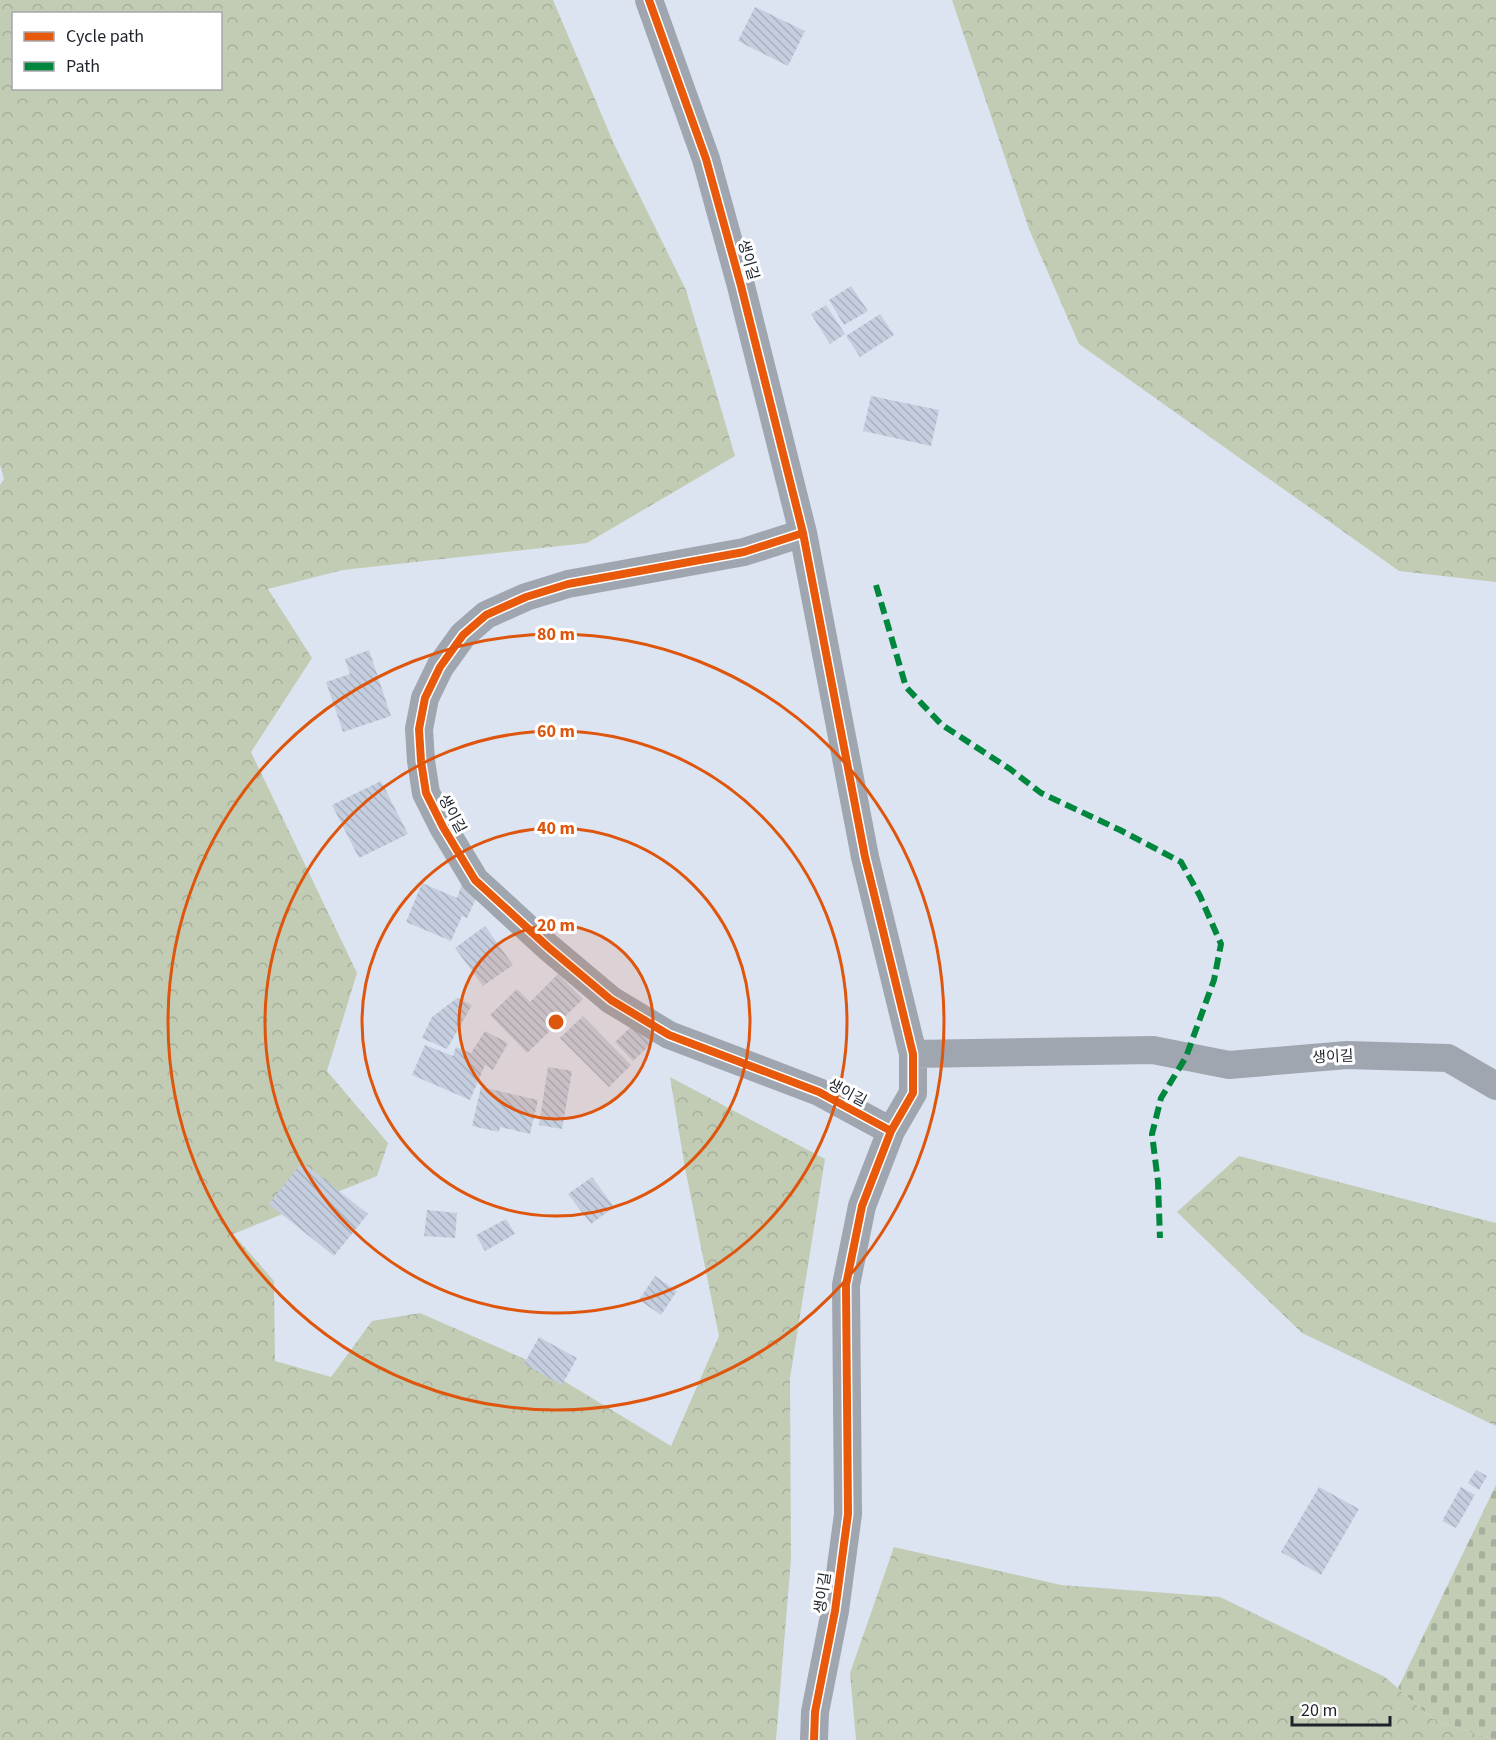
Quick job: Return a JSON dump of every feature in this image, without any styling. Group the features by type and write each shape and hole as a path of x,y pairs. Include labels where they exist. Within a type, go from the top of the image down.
{"street":[{"name":"생이길","path":"649,0 705,159 741,286 803,533 865,857 913,1054 913,1093 891,1131 862,1206 846,1286 848,1514 835,1611 814,1712 814,1740"},
{"name":"생이길","path":"803,533 744,552 568,584 526,597 486,615 463,635 440,667 425,698 419,729 422,771 426,793 438,819 475,880 548,947 611,1000 669,1035 819,1092 891,1131"},
{"name":"생이길","path":"913,1054 1153,1050 1229,1065 1347,1055 1448,1059 1496,1086"}],"green space":[{"path":"0,0 553,0 614,144 686,290 735,456 587,543 343,570 268,589 312,658 251,752 357,973 327,1071 388,1143 377,1176 233,1234 274,1281 275,1361 331,1377 372,1321 420,1313 536,1364 671,1446 719,1336 685,1168 670,1077 825,1159 790,1378 791,1559 776,1740 0,1740 0,485 4,479 0,465"},
{"path":"952,0 1496,0 1496,582 1399,571 1079,344 1029,229"},
{"path":"1239,1156 1496,1223 1496,1426 1302,1333 1177,1212"},
{"path":"1496,1485 1495,1740 1434,1720 1398,1688"},
{"path":"894,1547 1061,1585 1220,1597 1385,1677 1434,1720 1495,1740 856,1740 850,1673"}],"building":[{"path":"755,7 805,31 788,66 738,41"},
{"path":"851,286 868,311 844,325 829,300"},
{"path":"826,305 845,334 830,344 811,314"},
{"path":"880,314 894,335 860,357 846,336"},
{"path":"871,396 939,410 931,446 863,431"},
{"path":"369,650 391,716 343,732 326,682 350,674 345,659"},
{"path":"381,781 408,834 359,858 332,805"},
{"path":"422,883 457,898 462,884 479,892 467,918 462,916 451,941 406,922"},
{"path":"485,926 513,965 483,986 455,948"},
{"path":"558,974 583,999 527,1053 490,1015 517,989 530,1002"},
{"path":"457,998 472,1005 447,1049 422,1038 432,1017"},
{"path":"583,1016 631,1065 609,1087 560,1038"},
{"path":"638,1020 656,1039 633,1061 615,1042"},
{"path":"485,1031 508,1043 493,1070 485,1065 470,1100 412,1075 425,1045 453,1056 456,1047 471,1053"},
{"path":"548,1067 572,1071 562,1129 539,1125"},
{"path":"481,1087 538,1100 530,1134 500,1127 499,1132 472,1126"},
{"path":"302,1162 368,1214 334,1256 269,1204"},
{"path":"592,1177 614,1207 591,1224 568,1194"},
{"path":"427,1210 457,1213 455,1238 424,1236"},
{"path":"506,1219 515,1234 485,1251 476,1235"},
{"path":"655,1276 677,1291 661,1315 639,1300"},
{"path":"539,1337 577,1358 562,1385 524,1364"},
{"path":"1476,1470 1487,1476 1479,1490 1468,1483"},
{"path":"1319,1487 1359,1509 1321,1575 1281,1552"},
{"path":"1461,1487 1475,1495 1456,1528 1442,1521"}],"marked path":[{"path":"876,585 906,687 942,725 1010,769 1041,793 1181,862 1200,896 1221,944 1214,980 1186,1057 1161,1098 1152,1134 1158,1182 1160,1238"}],"cycle path":[{"path":"649,0 706,159 741,286 803,533 865,857 913,1054 913,1093 891,1131 862,1206 846,1285 848,1514 835,1611 815,1712 814,1740"},
{"path":"803,533 744,552 568,584 526,597 486,615 463,635 440,667 425,698 419,729 421,761 426,793 443,827 475,880 548,947 611,1000 669,1035 819,1092 891,1131"}]}
